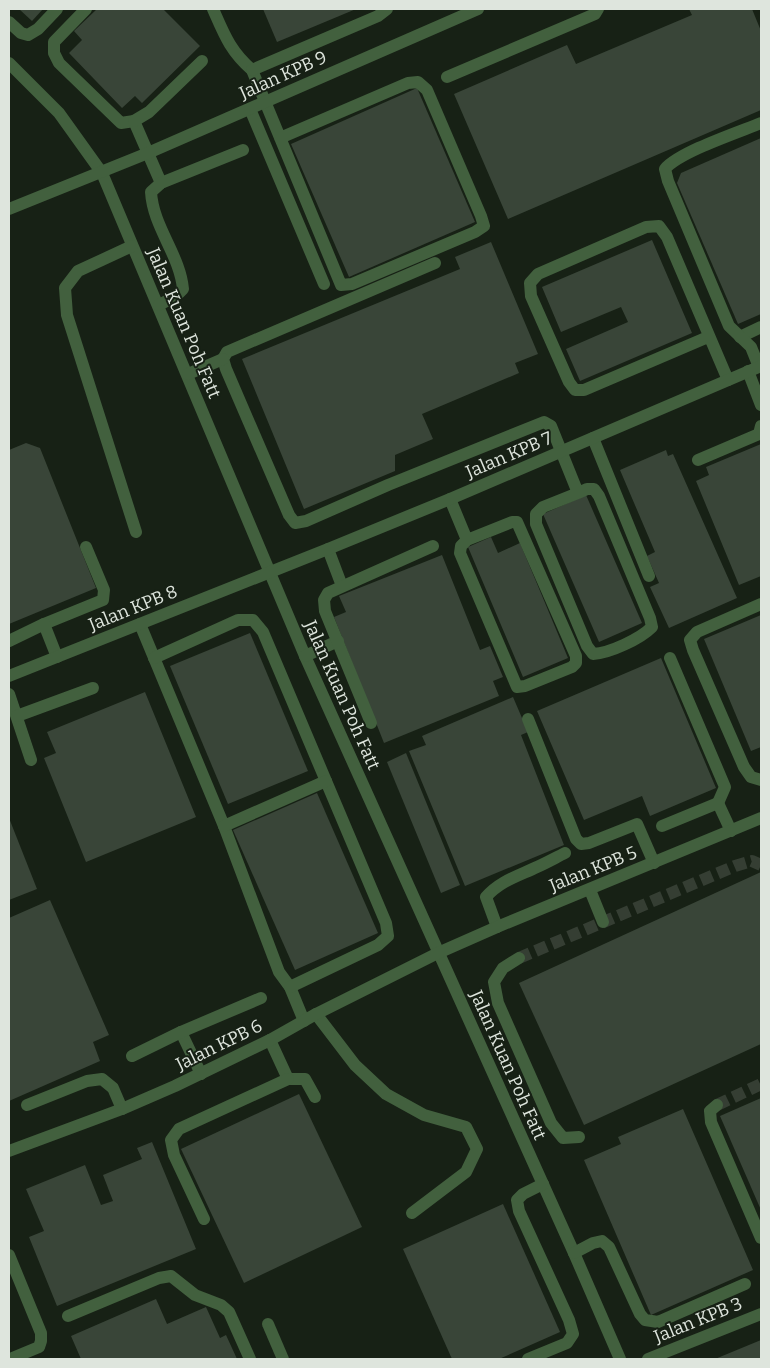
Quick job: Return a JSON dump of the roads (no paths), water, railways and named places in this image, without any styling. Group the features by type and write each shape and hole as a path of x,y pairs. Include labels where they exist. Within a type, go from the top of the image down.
{"street":[{"path":"9,22 21,33 28,35 38,30 57,9"},
{"path":"86,9 54,42 54,53 59,63 121,123 134,121 149,112 202,61"},
{"path":"213,9 229,45 252,70 266,102 280,138 341,285 352,284 475,232 484,226 426,90 418,82 408,83 280,138"},
{"path":"252,70 378,16 387,9"},
{"name":"Jalan KPB 9","path":"9,209 102,173 478,9"},
{"path":"448,77 595,14 598,9"},
{"name":"Jalan Kuan Poh Fatt","path":"9,63 59,113 102,173 305,656 620,1359"},
{"path":"250,109 324,284"},
{"path":"134,121 162,183"},
{"path":"761,122 684,155 671,162 665,169 668,181 729,326 751,347 761,405"},
{"path":"159,305 176,296 183,289 182,276 152,206 151,192 162,183 242,150"},
{"path":"708,337 584,390 575,390 568,382 531,296 530,282 538,274 646,227 658,226 667,237 708,337 728,380"},
{"path":"132,246 78,271 65,288 67,315 136,532"},
{"path":"435,263 227,352 224,359 226,369 289,515 296,522 306,521 398,481 544,422 550,426 578,493"},
{"path":"740,337 761,328"},
{"path":"188,374 224,359"},
{"name":"Jalan KPB 7","path":"270,572 450,499 756,368"},
{"path":"698,460 759,434 761,426"},
{"path":"593,438 650,576"},
{"path":"587,489 594,489 599,496 650,618 652,627 645,634 602,653 593,654 587,646 536,524 536,514 543,507 578,493 587,489"},
{"path":"450,499 467,540"},
{"path":"512,522 517,522 576,656 576,663 572,667 524,686 517,686 460,553 461,546 467,540 512,522"},
{"path":"371,723 325,611 324,600 328,592 433,546"},
{"path":"9,641 44,624 103,600 104,590 86,547"},
{"path":"328,549 342,586"},
{"name":"Jalan KPB 8","path":"9,676 270,572"},
{"path":"761,604 697,632 690,640 744,767 751,777 761,780"},
{"path":"154,658 238,620 253,620 263,632 386,923 388,936 378,945 290,986"},
{"path":"44,624 57,657"},
{"path":"140,624 224,826 279,972 290,986 304,1021"},
{"path":"305,656 338,641"},
{"path":"662,826 718,802 725,787 670,658"},
{"path":"18,716 92,688"},
{"path":"9,694 18,716 31,760"},
{"path":"528,719 576,839 581,844 589,843 637,824 654,863"},
{"path":"224,826 326,781"},
{"path":"718,802 731,831"},
{"name":"Jalan KPB 5","path":"438,953 497,927 761,820"},
{"path":"497,927 486,897 494,888 565,853"},
{"path":"590,890 604,922"},
{"name":"Jalan KPB 6","path":"9,1151 122,1109 201,1074 438,953"},
{"path":"519,958 503,968 494,982 498,1003 551,1123 562,1138 579,1136"},
{"path":"132,1056 181,1032 261,998"},
{"path":"316,1014 355,1065 386,1094 424,1116 466,1127 478,1149 466,1172 412,1213"},
{"path":"181,1032 201,1074"},
{"path":"270,1040 288,1079"},
{"path":"27,1105 87,1081 102,1079 113,1088 122,1109"},
{"path":"204,1219 174,1155 171,1140 179,1130 288,1079 305,1079 315,1097"},
{"path":"717,1105 710,1111 711,1122 761,1238"},
{"path":"528,1359 567,1343 573,1334 569,1320 519,1211 517,1200 523,1194 543,1184"},
{"path":"574,1253 593,1243 602,1241 609,1247 640,1314 645,1320 658,1322 745,1284"},
{"path":"9,1255 41,1333 42,1341 39,1346 10,1359"},
{"path":"68,1316 159,1278 170,1276 195,1296 221,1305 229,1312 250,1359"},
{"name":"Jalan KPB 3","path":"648,1359 761,1314"},
{"path":"268,1324 283,1359"}],"tunnel":[{"path":"519,958 735,866 752,861 761,865"},
{"path":"717,1105 761,1084"}]}
